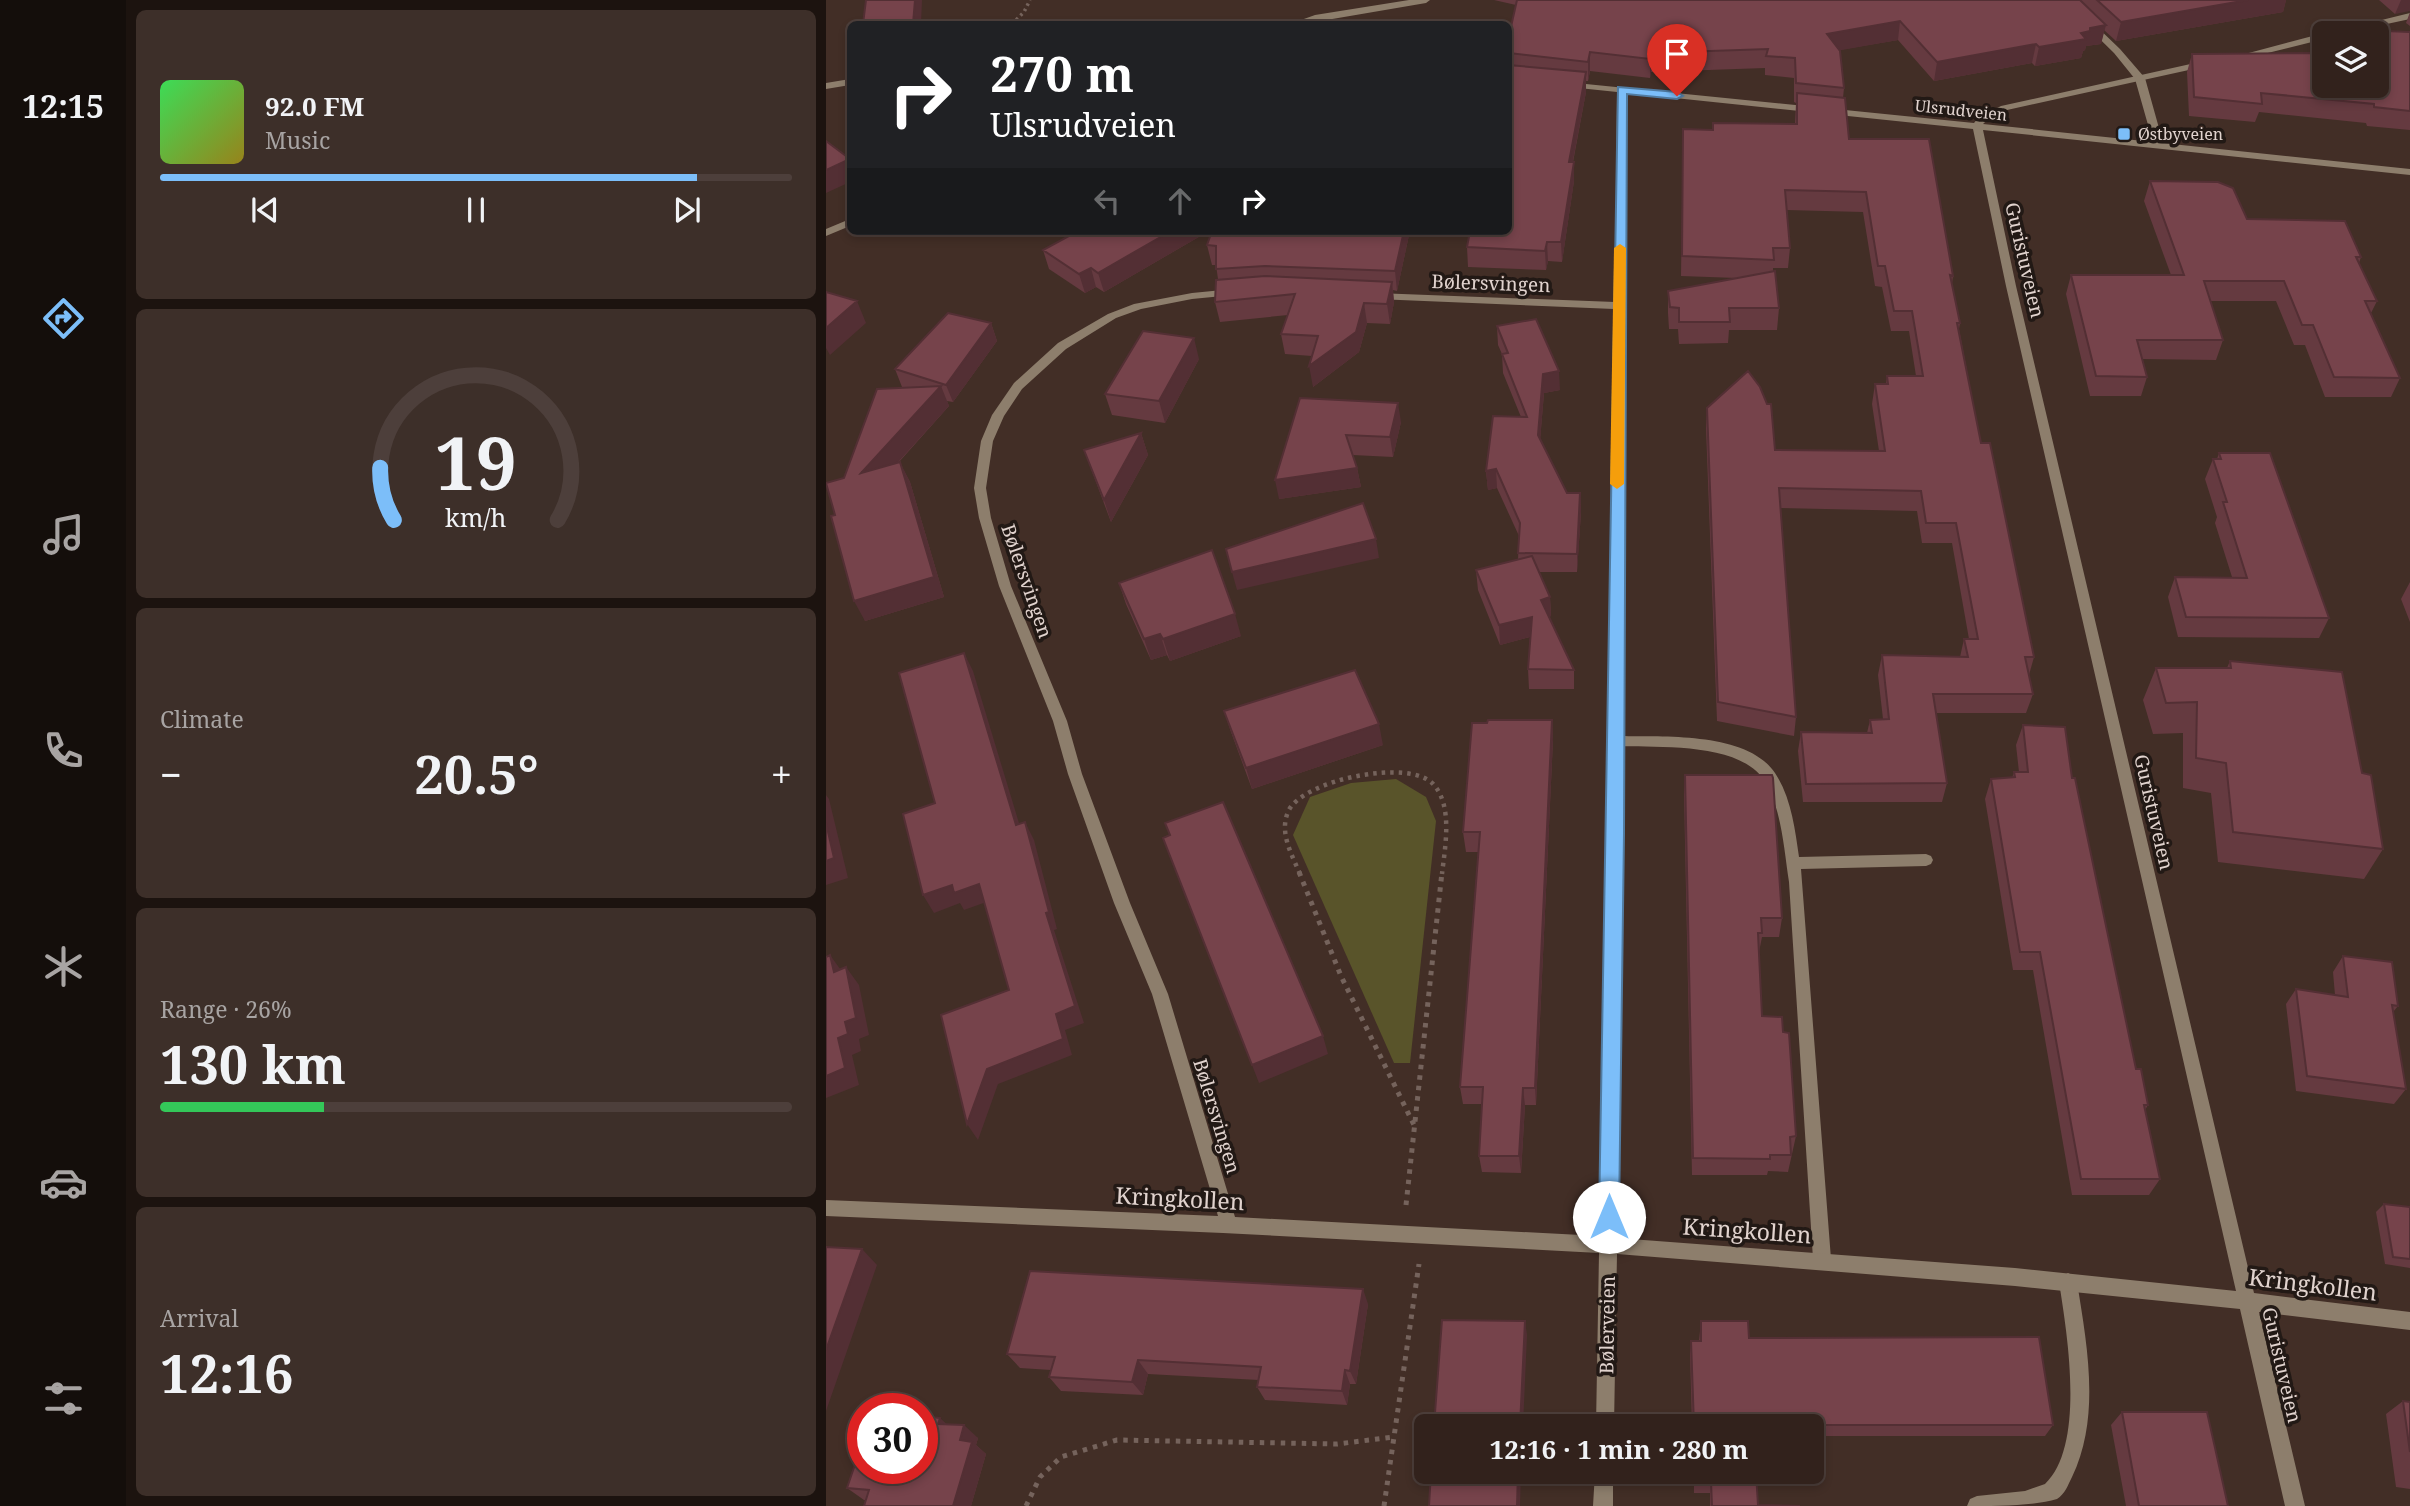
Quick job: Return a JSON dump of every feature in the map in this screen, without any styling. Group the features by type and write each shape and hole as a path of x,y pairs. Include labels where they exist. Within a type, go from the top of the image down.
{"street":[{"path":"1304,21 1426,0"},
{"path":"2064,0 2117,51 2140,78 2160,146"},
{"path":"2388,21 2410,16"},
{"path":"1978,127 1982,119 2004,108 2312,39"},
{"path":"826,86 847,82"},
{"name":"Ulsrudveien","path":"1561,83 2410,172"},
{"name":"Bølerveien","path":"1605,1414 1616,741 1622,90"},
{"name":"Guristuveien","path":"1978,127 2009,278 2295,1506"},
{"path":"826,233 847,223"},
{"name":"Bølersvingen","path":"1229,1225 1160,994 1122,902 1075,775 1060,721 1004,586 985,518 981,488 988,441 998,415 1018,386 1062,346 1112,316 1138,306 1192,296 1242,291"},
{"name":"Bølersvingen","path":"1360,296 1619,306"},
{"path":"1616,741 1688,744 1714,748 1755,762 1769,776 1782,810 1793,863 1822,1259"},
{"path":"1793,863 1926,860"},
{"name":"Kringkollen","path":"826,1208 1037,1214 1609,1244 1822,1259 2247,1299 2410,1321"},
{"path":"1978,1506 2020,1502 2053,1490 2071,1463 2079,1427 2076,1327 2068,1282"},
{"path":"1603,1506 1604,1484"}],"path":[{"path":"1015,21 1030,0"},
{"path":"1403,1235 1415,1127 1442,860 1442,797 1438,787 1427,778 1413,773 1377,771 1338,781 1292,804 1286,815 1285,837 1341,976 1415,1127"},
{"path":"1384,1506 1423,1236"},
{"path":"1026,1506 1040,1477 1061,1457 1117,1440 1337,1444 1394,1437"}],"shaded area":[{"path":"1396,779 1426,797 1436,821 1410,1063 1394,1063 1293,835 1310,797 1351,783"}],"building":[{"path":"866,0 915,0 913,21 863,21"},
{"path":"1517,0 2080,0 2106,25 2081,33 2086,39 2039,47 2036,44 1937,62 1900,21 1827,34 1840,51 1844,88 1796,83 1795,58 1766,56 1768,49 1652,53 1650,59 1590,52 1588,62 1512,53 1512,22"},
{"path":"2097,0 2248,0 2121,22"},
{"path":"2389,31 2410,32 2410,111 2374,107 2374,104 2312,98 2389,98"},
{"path":"2312,53 2312,98 2261,93 2262,104 2194,97 2192,54"},
{"path":"1512,65 1586,72 1569,162 1574,162 1561,242 1547,242 1545,251 1467,247 1469,235 1512,235"},
{"path":"1797,93 1845,98 1849,139 1929,139 1953,276 1950,275 1960,323 1957,323 1981,443 1990,443 2034,657 2025,657 2033,694 1933,694 1947,783 1806,784 1801,732 1872,733 1870,720 1889,719 1882,655 1968,657 1964,639 1978,639 1956,523 1926,523 1921,491 1779,488 1796,717 1718,702 1707,408 1748,371 1760,387 1767,404 1771,404 1775,450 1885,451 1875,384 1888,384 1887,376 1923,376 1912,311 1894,311 1885,266 1878,266 1866,192 1785,190 1790,248 1773,248 1774,260 1682,256 1683,129 1713,130 1713,123 1797,124"},
{"path":"826,141 847,157 847,160 826,170"},
{"path":"2150,181 2218,182 2233,188 2247,219 2345,221 2361,257 2356,257 2377,301 2365,301 2400,378 2334,377 2313,325 2302,325 2284,281 2204,281 2223,340 2137,340 2147,377 2096,376 2071,275 2184,275"},
{"path":"1071,235 1164,235 1098,273 1091,268 1079,274 1043,250"},
{"path":"1211,235 1403,235 1395,271 1265,266 1216,269 1216,246 1207,245"},
{"path":"1775,271 1779,308 1729,308 1730,322 1679,322 1679,308 1670,307 1668,291"},
{"path":"1265,276 1392,282 1387,304 1364,303 1356,332 1309,366 1318,336 1281,334 1295,294 1215,302 1216,280"},
{"path":"826,292 857,301 826,328"},
{"path":"948,313 991,323 946,385 895,369"},
{"path":"1536,319 1559,371 1543,374 1538,435 1567,493 1580,493 1577,554 1518,553 1520,523 1496,469 1486,471 1493,416 1527,417 1502,354 1508,353 1497,326"},
{"path":"1143,331 1194,338 1159,401 1105,394"},
{"path":"941,386 861,473 900,462 934,577 854,601 831,516 835,515 826,483 844,478 877,389"},
{"path":"1300,398 1398,403 1390,437 1346,435 1357,468 1275,480"},
{"path":"1141,433 1104,500 1084,450"},
{"path":"2219,453 2270,453 2329,618 2186,617 2175,577 2247,578 2223,502 2227,502 2213,459 2221,459"},
{"path":"1363,503 1376,539 1232,572 1226,549"},
{"path":"1212,550 1235,614 1163,639 1160,634 1144,639 1119,583"},
{"path":"1532,556 1550,597 1541,600 1574,670 1528,669 1532,617 1499,625 1476,570"},
{"path":"964,653 1016,825 1025,822 1049,912 1046,913 1075,1006 1056,1014 1063,1039 987,1069 967,1124 941,1015 1009,990 979,884 954,893 952,885 923,895 903,814 935,803 899,673"},
{"path":"2230,661 2342,672 2362,773 2371,775 2383,849 2233,832 2226,763 2196,758 2197,702 2166,703 2156,668 2231,668"},
{"path":"1355,670 1379,724 1246,768 1224,711"},
{"path":"1488,720 1552,720 1535,1088 1523,1088 1519,1156 1479,1156 1483,1087 1460,1087 1480,832 1463,832 1472,723 1487,723"},
{"path":"2023,725 2065,727 2072,778 2075,778 2136,1069 2141,1069 2148,1105 2144,1105 2160,1179 2081,1179 2040,952 2020,952 1991,779 2015,777 2014,772 2028,772"},
{"path":"1685,775 1772,775 1773,778 1782,918 1761,918 1762,933 1758,933 1762,1016 1782,1017 1783,1032 1789,1033 1796,1136 1790,1137 1791,1155 1770,1155 1770,1159 1693,1158"},
{"path":"1223,802 1323,1036 1252,1065 1163,838 1170,835 1165,823"},
{"path":"826,823 834,858 826,861"},
{"path":"830,955 834,972 846,967 856,1018 845,1022 848,1034 838,1038 845,1068 826,1076 826,957"},
{"path":"2343,956 2392,962 2398,1006 2392,1005 2406,1089 2307,1076 2296,989 2348,997"},
{"path":"2384,1204 2410,1207 2410,1259 2393,1257"},
{"path":"826,1247 862,1249 826,1350"},
{"path":"1030,1271 1363,1289 1350,1371 1345,1370 1342,1391 1257,1387 1261,1367 1138,1360 1132,1382 1049,1377 1055,1357 1007,1354"},
{"path":"1442,1320 1525,1321 1521,1414 1435,1414"},
{"path":"1701,1321 1748,1321 1749,1338 2039,1337 2053,1425 1824,1425 1824,1414 1694,1414 1691,1341 1701,1341"},
{"path":"2403,1401 2410,1402 2410,1452"},
{"path":"2122,1412 2207,1412 2228,1506 2139,1506"},
{"path":"938,1424 964,1425 960,1440 972,1442 953,1506 864,1506 869,1490 847,1488 848,1484 938,1484"},
{"path":"1430,1484 1518,1484 1517,1506 1429,1506"},
{"path":"1711,1484 1757,1484 1758,1505 1800,1506 1712,1506"}],"slow traffic":[{"path":"1617,484 1620,248"}],"place":[{"name":"Østbyveien","path":"2124,134"}],"route":[{"path":"1609,1217 1622,90 1677,96"}]}
